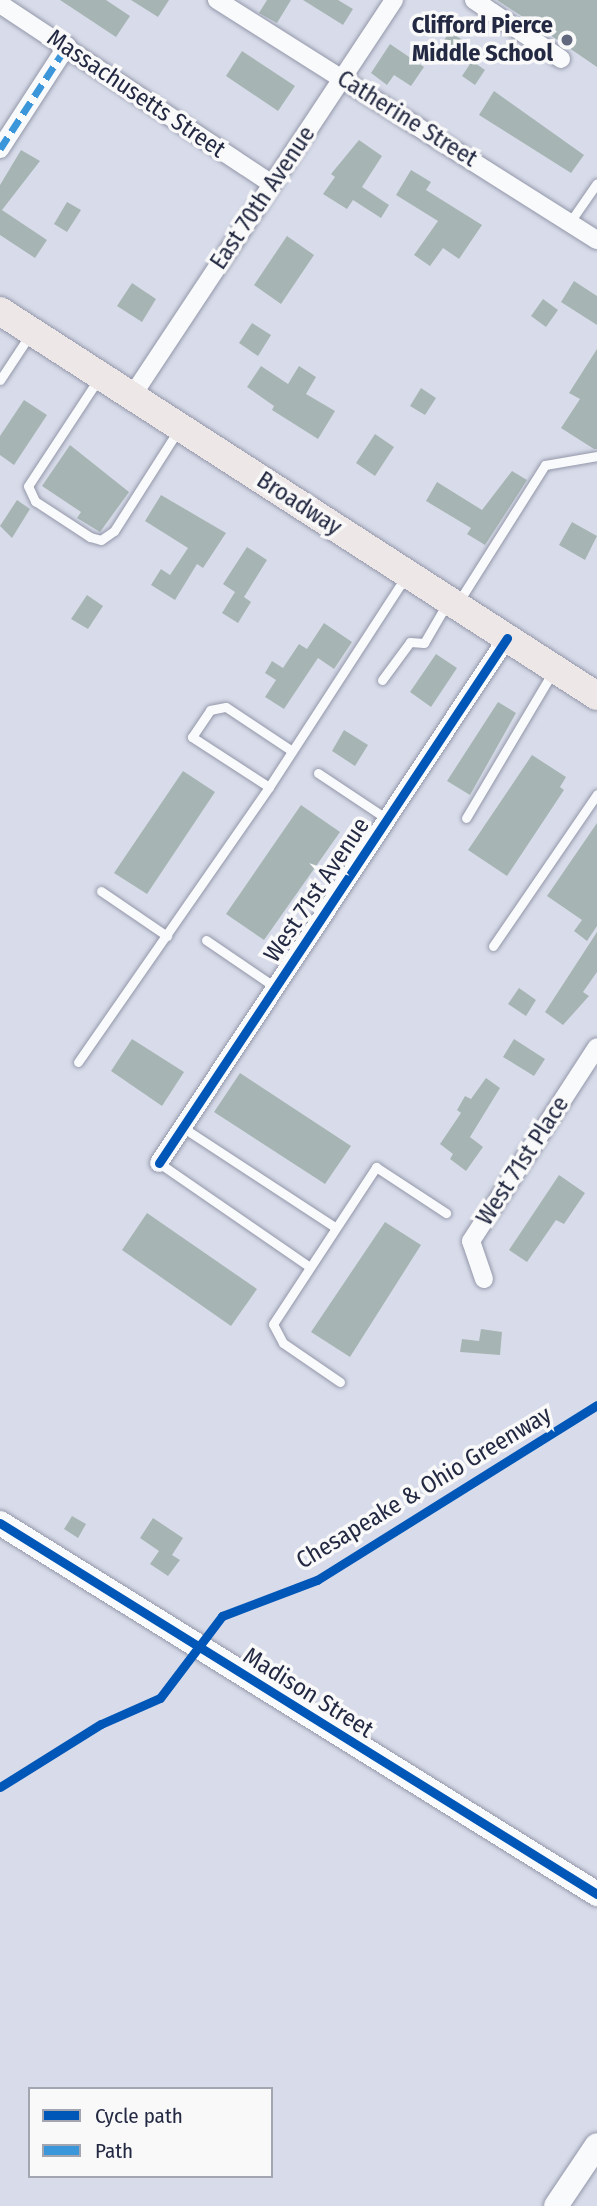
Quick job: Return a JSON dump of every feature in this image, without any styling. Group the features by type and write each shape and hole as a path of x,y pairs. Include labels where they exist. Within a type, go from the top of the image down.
{"main road":[{"name":"Broadway","path":"0,311 597,696"}],"street":[{"name":"Catherine Street","path":"217,0 597,240"},
{"name":"East 70th Avenue","path":"132,396 394,0"},
{"path":"474,0 561,59"},
{"name":"Massachusetts Street","path":"0,4 272,184"},
{"path":"0,149 67,47"},
{"name":"West 71st Avenue","path":"159,1163 507,638"},
{"name":"West 71st Place","path":"485,1279 471,1241 597,1047"},
{"name":"Madison Street","path":"0,1523 597,1894"},
{"path":"556,2206 597,2145"}],"lane":[{"path":"570,222 596,184"},
{"path":"0,380 32,331"},
{"path":"101,376 28,486 35,501 90,537 101,540 114,531 180,427"},
{"path":"382,680 410,642 424,643 545,465 597,456"},
{"path":"78,1062 269,787 407,574"},
{"path":"466,818 544,693 554,669"},
{"path":"269,787 192,737 210,709 226,707 292,751"},
{"path":"318,773 387,819"},
{"path":"493,946 597,794"},
{"path":"101,891 167,936"},
{"path":"205,940 275,987"},
{"path":"183,1127 335,1227"},
{"path":"159,1163 310,1267"},
{"path":"340,1381 283,1343 273,1324 376,1167 446,1213"}],"building":[{"path":"60,0 106,0 130,16 116,37"},
{"path":"131,0 169,0 158,17"},
{"path":"267,0 291,0 277,23 259,13"},
{"path":"303,0 338,0 353,9 343,25"},
{"name":"Clifford Pierce Middle School","path":"497,0 597,0 597,67 534,24"},
{"path":"450,31 476,50 467,63 441,45"},
{"path":"390,44 424,67 411,86 394,75 387,85 371,73"},
{"path":"242,51 295,86 278,111 226,76"},
{"path":"472,61 485,70 475,85 462,76"},
{"path":"494,91 584,155 571,173 479,115"},
{"path":"359,140 382,156 362,187 389,205 381,218 353,200 347,209 323,194 335,177 331,174"},
{"path":"21,150 40,161 2,210 47,240 35,258 0,235 0,185"},
{"path":"411,170 431,182 426,190 482,225 459,259 443,248 430,266 414,255 438,221 396,195"},
{"path":"67,202 81,210 67,232 54,224"},
{"path":"287,236 314,255 281,304 254,285"},
{"path":"574,281 597,296 597,325 561,302"},
{"path":"132,283 156,299 142,322 117,306"},
{"path":"543,299 558,310 546,327 531,316"},
{"path":"252,323 271,335 258,356 239,343"},
{"path":"597,349 597,449 594,449 561,428 580,399 569,393"},
{"path":"261,366 288,384 299,366 316,377 306,394 335,411 318,439 272,410 274,406 247,387"},
{"path":"421,388 436,398 425,415 410,406"},
{"path":"24,400 47,415 14,465 0,455 0,436"},
{"path":"375,434 394,447 375,476 356,463"},
{"path":"70,445 129,492 100,532 77,518 81,512 42,486"},
{"path":"512,471 527,480 485,545 467,534 471,528 426,501 437,482 482,510"},
{"path":"161,495 226,533 203,568 197,564 175,600 151,585 161,569 170,575 188,548 145,521"},
{"path":"17,500 30,509 12,538 0,526"},
{"path":"572,522 597,536 585,560 559,545"},
{"path":"247,547 267,560 244,597 251,602 238,623 222,613 235,592 223,584"},
{"path":"87,595 103,606 88,629 71,619"},
{"path":"324,623 352,642 334,669 318,658 284,709 265,697 276,680 265,673 272,661 283,668 299,644 307,649"},
{"path":"436,654 457,668 431,707 410,692"},
{"path":"498,702 516,713 470,795 447,781"},
{"path":"344,730 368,745 355,766 332,751"},
{"path":"532,755 566,777 560,787 564,790 507,876 468,850"},
{"path":"183,771 215,792 147,894 114,873"},
{"path":"301,805 340,832 264,940 226,914"},
{"path":"597,823 597,926 587,941 574,931 582,920 547,896"},
{"path":"597,932 597,972 583,992 589,996 563,1025 545,1012"},
{"path":"519,988 536,1000 526,1016 508,1004"},
{"path":"132,1039 184,1072 162,1106 111,1071"},
{"path":"514,1039 545,1059 534,1076 503,1057"},
{"path":"240,1073 351,1146 325,1184 214,1112"},
{"path":"486,1078 500,1088 470,1137 483,1147 466,1171 450,1159 453,1154 440,1144 461,1113 457,1110 465,1096 471,1099"},
{"path":"559,1175 585,1193 564,1224 556,1220 527,1262 509,1250"},
{"path":"147,1213 257,1289 231,1326 122,1250"},
{"path":"385,1222 421,1245 350,1357 311,1332"},
{"path":"481,1329 502,1332 500,1355 460,1352 462,1339 479,1341"},
{"path":"72,1516 86,1524 78,1538 64,1529"},
{"path":"153,1518 183,1538 172,1555 180,1560 168,1576 150,1564 159,1551 140,1538"}],"marked path":[{"path":"0,149 67,46"}],"cycle path":[{"path":"159,1163 507,638"},
{"name":"Chesapeake & Ohio Greenway","path":"0,1787 101,1724 160,1698 222,1616 317,1580 597,1405"},
{"path":"0,1523 597,1894"}],"place":[{"name":"Clifford Pierce Middle School","path":"567,40"}]}
